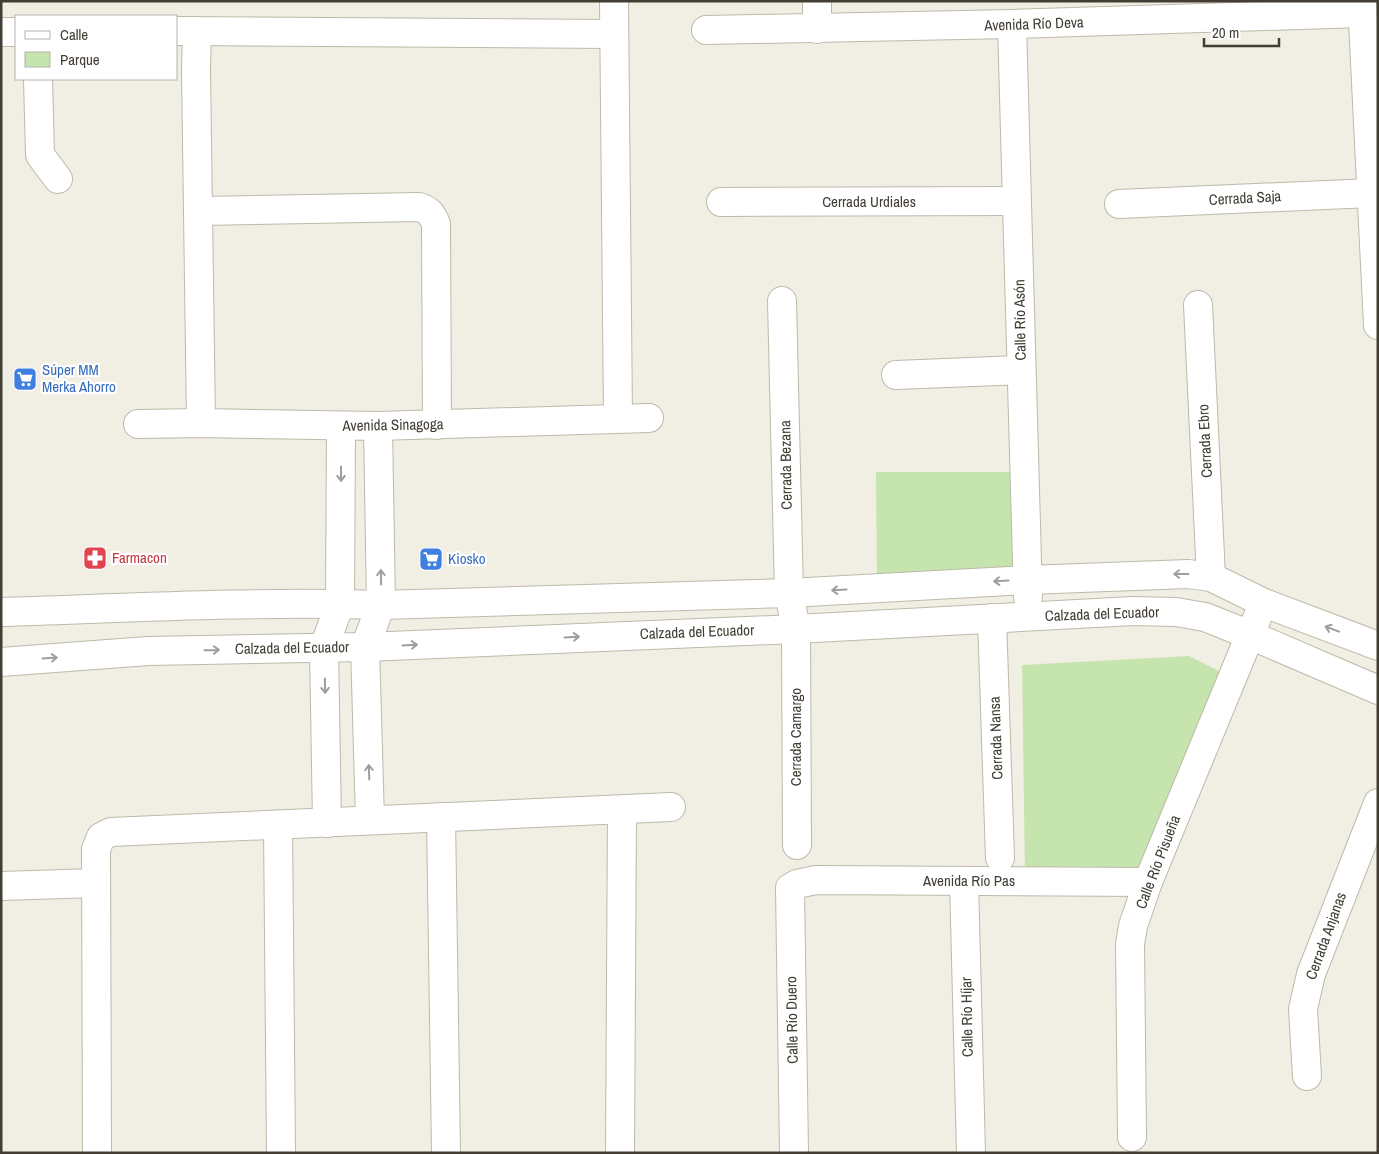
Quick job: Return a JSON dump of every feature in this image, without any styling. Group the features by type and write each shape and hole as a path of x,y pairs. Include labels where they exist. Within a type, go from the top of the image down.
{"street":[{"path":"614,1 618,418"},
{"path":"816,29 817,1"},
{"path":"1362,7 1378,325"},
{"name":"Avenida Río Deva","path":"706,30 1012,24 1362,7"},
{"name":"Calle Río Asón","path":"1012,24 1029,616"},
{"path":"201,423 199,211 187,31 614,34"},
{"path":"1,32 15,32"},
{"path":"38,80 40,155 58,179"},
{"name":"Cerrada Saja","path":"1119,204 1371,193"},
{"name":"Cerrada Urdiales","path":"721,202 1017,201"},
{"path":"199,211 419,207 428,210 436,224 437,424"},
{"name":"Cerrada Bezana","path":"782,301 789,592 796,629"},
{"name":"Cerrada Ebro","path":"1198,305 1211,577"},
{"path":"896,375 1021,370"},
{"name":"Avenida Sinagoga","path":"138,424 201,423 378,426 649,418"},
{"path":"327,823 324,647 340,604 341,426"},
{"path":"370,820 365,647 381,605 378,426"},
{"path":"1,612 150,607 381,605 630,599 1188,574 1211,577 1264,603 1378,646"},
{"path":"630,599 631,634"},
{"name":"Calle Río Pisueña","path":"1132,1137 1130,944 1133,926 1148,882 1264,603"},
{"path":"148,651 150,607"},
{"name":"Calzada del Ecuador","path":"1,662 148,651 365,647 631,634 796,629 1133,611 1176,612 1205,617 1250,634 1378,690"},
{"name":"Cerrada Nansa","path":"992,618 1000,858"},
{"name":"Cerrada Camargo","path":"796,629 797,844"},
{"name":"Cerrada Anjanas","path":"1307,1076 1303,1009 1311,974 1378,803"},
{"path":"97,1153 96,849 100,837 111,832 671,807"},
{"path":"620,1153 622,810"},
{"path":"441,817 446,1153"},
{"path":"278,825 281,1153"},
{"name":"Avenida Río Pas","path":"790,888 816,880 1148,882"},
{"name":"Calle Río Híjar","path":"964,880 971,1153"},
{"path":"1,886 96,883"},
{"name":"Calle Río Duero","path":"790,888 794,1153"}],"green space":[{"path":"876,472 1011,472 1016,583 877,587"},
{"path":"1189,656 1223,673 1145,872 1025,874 1022,665"}],"place":[{"name":"Súper MM Merka Ahorro","path":"25,379"},
{"name":"Farmacon","path":"95,558"},
{"name":"Kiosko","path":"431,559"}]}
